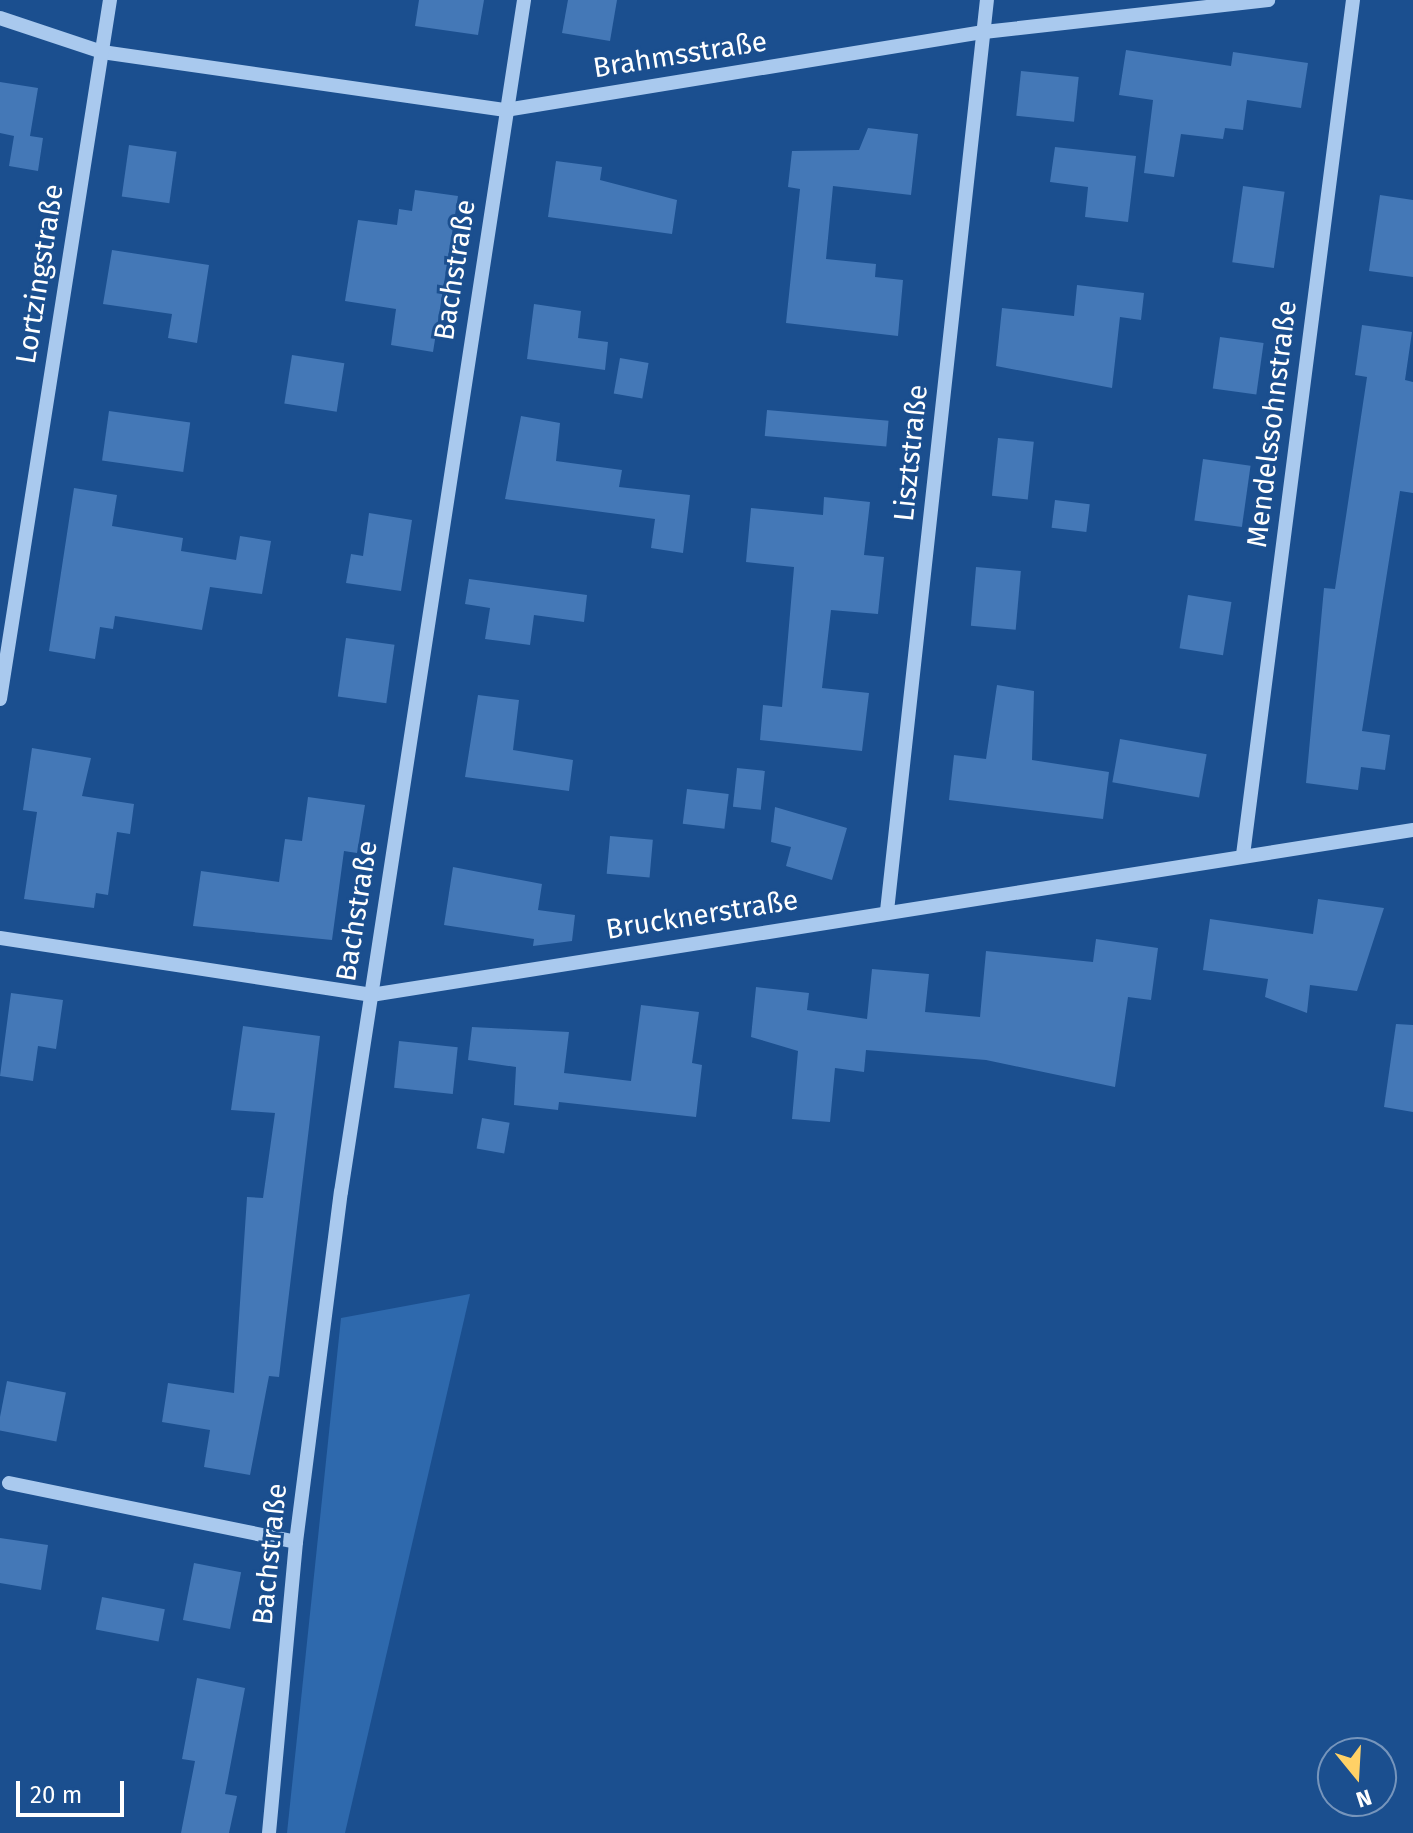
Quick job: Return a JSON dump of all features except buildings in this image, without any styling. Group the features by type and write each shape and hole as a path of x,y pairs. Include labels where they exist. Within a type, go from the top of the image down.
{"street":[{"name":"Lortzingstraße","path":"0,699 110,0"},
{"name":"Bachstraße","path":"269,1833 296,1542 371,995 524,0"},
{"name":"Lisztstraße","path":"887,911 987,0"},
{"name":"Brahmsstraße","path":"0,18 102,52 506,110 984,32 1268,0"},
{"name":"Mendelssohnstraße","path":"1243,855 1353,0"},
{"name":"Brucknerstraße","path":"0,938 371,995 1413,830"},
{"path":"9,1483 296,1542"}],"shaded area":[{"path":"470,1294 345,1833 287,1833 341,1318"}]}
